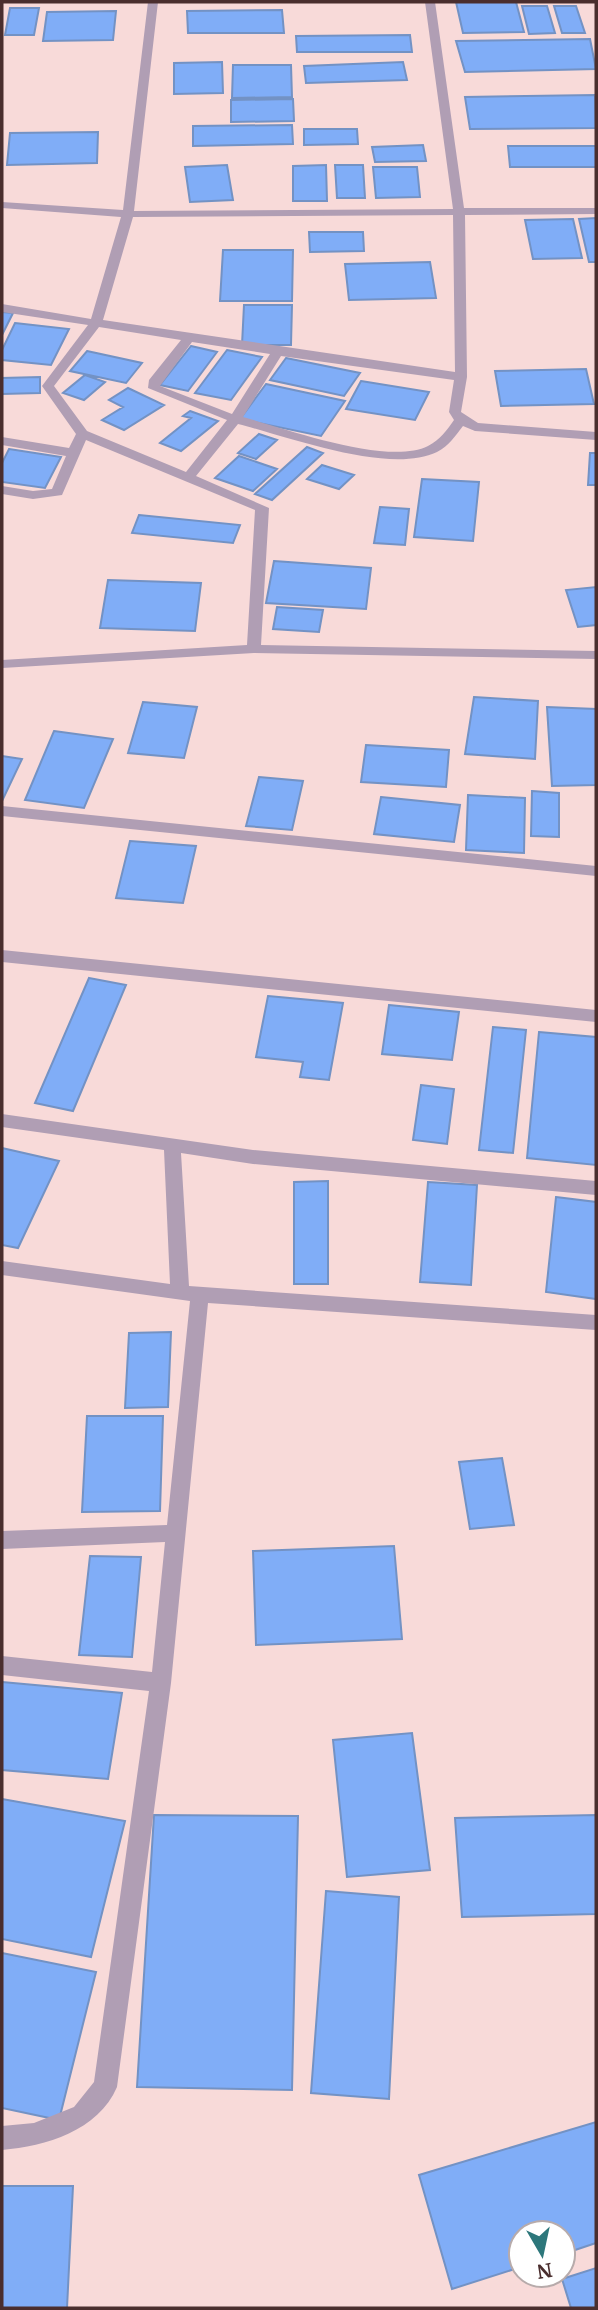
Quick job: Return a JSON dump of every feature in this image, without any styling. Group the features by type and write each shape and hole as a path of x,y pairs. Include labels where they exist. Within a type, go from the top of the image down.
{"street":[{"path":"153,2 128,214 96,323 48,386 82,434 262,508 254,649"},
{"path":"430,2 459,211 461,377 454,412 461,420 475,427 596,436"},
{"path":"2,205 128,214 596,211"},
{"path":"2,308 278,352 461,377"},
{"path":"189,338 153,383 154,388 235,419 377,456 404,457 431,450 445,441 461,420"},
{"path":"189,477 235,419 278,352"},
{"path":"2,490 33,495 57,492 82,434"},
{"path":"2,441 74,453"},
{"path":"2,664 254,649 596,654"},
{"path":"2,811 596,871"},
{"path":"2,956 596,1016"},
{"path":"2,1120 267,1158 596,1188"},
{"path":"2,2138 34,2135 82,2115 105,2087 161,1683 175,1533 190,1294 172,1145"},
{"path":"2,1268 190,1294 596,1323"},
{"path":"2,1540 175,1533"},
{"path":"2,1665 161,1683"}],"building":[{"path":"456,2 516,2 524,32 463,33"},
{"path":"522,6 547,6 555,33 529,34"},
{"path":"554,6 576,6 585,33 562,33"},
{"path":"10,8 39,8 34,35 5,35"},
{"path":"282,10 284,33 188,33 187,11"},
{"path":"116,11 113,40 43,41 47,12"},
{"path":"410,35 412,52 297,52 296,36"},
{"path":"590,39 596,69 465,72 456,41"},
{"path":"222,62 223,93 174,94 174,63"},
{"path":"403,62 407,80 306,83 304,66"},
{"path":"233,65 291,65 292,97 232,98"},
{"path":"595,95 596,128 470,129 465,97"},
{"path":"293,99 294,121 231,122 231,100"},
{"path":"292,125 293,144 193,146 193,126"},
{"path":"304,129 357,129 358,144 304,145"},
{"path":"98,132 97,163 7,165 10,133"},
{"path":"423,145 426,161 375,162 372,147"},
{"path":"508,146 596,146 596,167 510,167"},
{"path":"227,165 233,200 190,202 185,167"},
{"path":"326,165 327,201 293,201 293,166"},
{"path":"335,165 363,165 365,198 337,198"},
{"path":"373,167 417,167 420,197 376,198"},
{"path":"596,218 596,262 589,262 579,219"},
{"path":"573,219 582,258 533,259 525,220"},
{"path":"309,232 363,232 364,251 310,252"},
{"path":"223,250 293,250 292,301 220,301"},
{"path":"430,262 436,298 349,300 345,264"},
{"path":"244,305 292,305 291,345 242,345"},
{"path":"2,312 13,313 2,335"},
{"path":"15,323 69,329 51,365 2,360 2,350"},
{"path":"191,346 217,352 188,391 160,385"},
{"path":"227,350 262,357 231,400 195,393"},
{"path":"87,351 142,363 126,383 70,371"},
{"path":"286,358 360,373 344,396 270,380"},
{"path":"586,369 594,404 501,406 495,371"},
{"path":"85,375 105,382 84,400 63,393"},
{"path":"40,377 40,393 2,394 2,378"},
{"path":"361,381 429,392 415,420 346,409"},
{"path":"266,384 345,401 321,436 240,419"},
{"path":"128,388 164,405 124,430 102,420 123,407 109,400"},
{"path":"190,411 218,421 181,451 160,443 191,418 183,416"},
{"path":"259,434 277,440 256,459 238,453"},
{"path":"307,447 323,453 272,500 255,494"},
{"path":"9,449 61,457 45,488 2,482 2,463"},
{"path":"590,453 596,453 596,485 588,485"},
{"path":"239,456 277,469 253,491 215,478"},
{"path":"322,465 354,475 339,489 307,479"},
{"path":"422,479 479,482 473,541 414,537"},
{"path":"380,507 409,509 405,545 374,543"},
{"path":"139,515 240,525 233,543 132,533"},
{"path":"274,561 371,568 366,609 266,603"},
{"path":"108,580 201,583 195,631 100,628"},
{"path":"596,587 596,625 578,627 566,590"},
{"path":"277,607 323,610 319,632 273,629"},
{"path":"474,697 538,701 535,759 465,754"},
{"path":"143,702 197,707 184,758 128,753"},
{"path":"547,707 596,709 596,785 552,786"},
{"path":"54,731 113,739 84,808 25,800"},
{"path":"366,745 449,750 446,787 361,782"},
{"path":"2,756 22,759 2,801"},
{"path":"259,777 303,781 292,830 246,826"},
{"path":"532,791 559,793 559,837 531,836"},
{"path":"468,795 525,798 524,853 466,850"},
{"path":"381,797 460,805 454,842 374,834"},
{"path":"130,841 196,846 183,903 116,898"},
{"path":"89,978 126,985 73,1111 35,1103"},
{"path":"268,996 343,1003 329,1080 300,1077 303,1062 256,1057"},
{"path":"389,1005 459,1012 452,1060 382,1054"},
{"path":"493,1027 526,1030 513,1153 479,1150"},
{"path":"539,1032 596,1037 596,1165 527,1158"},
{"path":"421,1085 454,1089 447,1144 413,1140"},
{"path":"2,1148 59,1161 18,1248 2,1245"},
{"path":"328,1181 328,1284 294,1284 294,1182"},
{"path":"428,1182 477,1185 471,1285 420,1282"},
{"path":"556,1197 596,1202 596,1299 546,1292"},
{"path":"171,1332 168,1407 125,1408 129,1333"},
{"path":"87,1416 163,1416 160,1511 82,1512"},
{"path":"502,1458 514,1525 470,1529 459,1462"},
{"path":"394,1546 402,1639 256,1645 253,1551"},
{"path":"90,1556 141,1557 132,1657 79,1655"},
{"path":"2,1682 122,1693 108,1779 2,1770"},
{"path":"412,1733 430,1870 347,1877 333,1740"},
{"path":"2,1799 125,1821 91,1957 2,1939"},
{"path":"154,1815 298,1816 292,2090 137,2087"},
{"path":"596,1815 596,1914 462,1917 455,1818"},
{"path":"326,1891 399,1897 389,2099 311,2093"},
{"path":"2,1953 96,1972 59,2120 2,2108"},
{"path":"596,2122 596,2243 577,2249 577,2219 507,2219 507,2271 452,2289 419,2175"},
{"path":"2,2186 73,2186 67,2308 2,2308"},
{"path":"596,2268 596,2308 571,2308 565,2289 577,2289 577,2274"}]}
